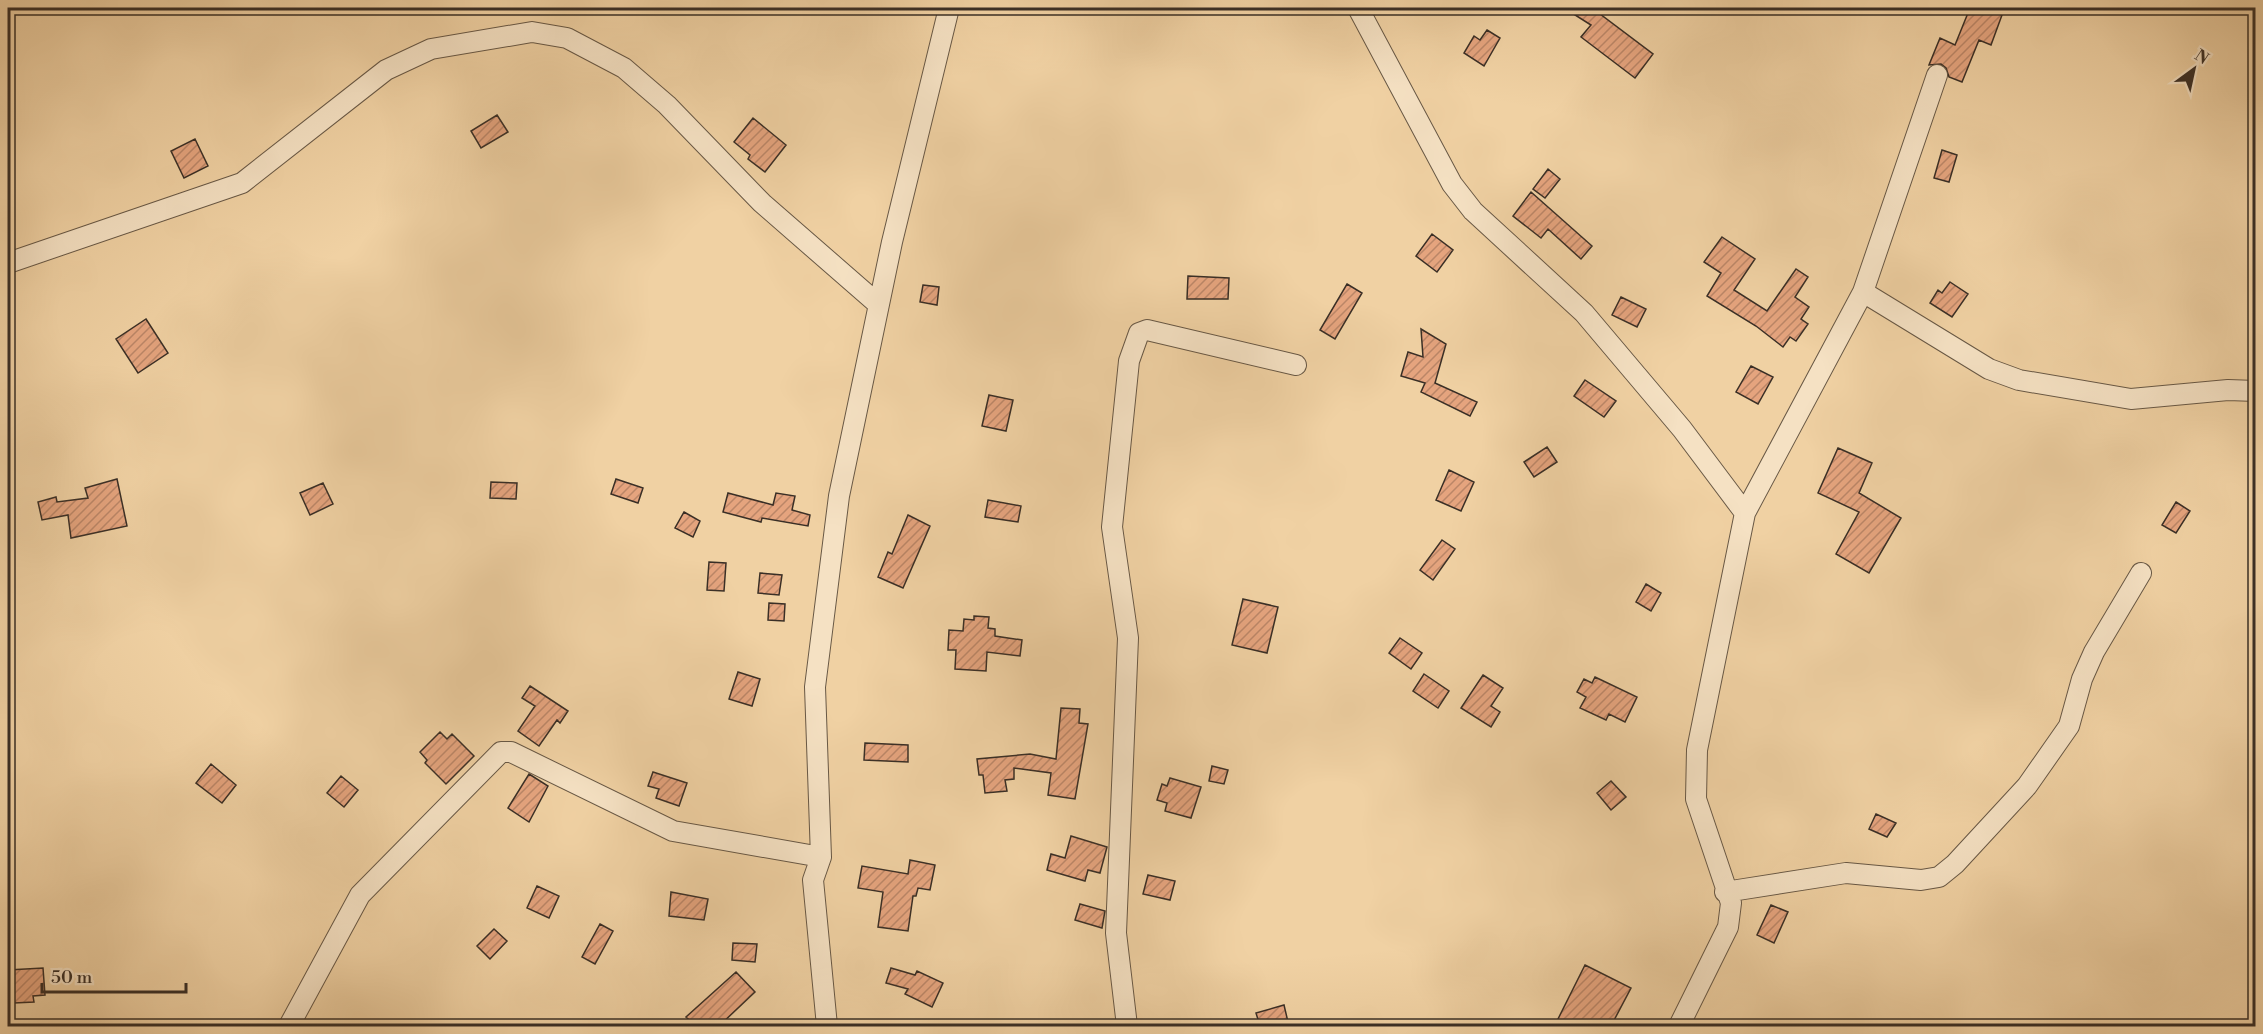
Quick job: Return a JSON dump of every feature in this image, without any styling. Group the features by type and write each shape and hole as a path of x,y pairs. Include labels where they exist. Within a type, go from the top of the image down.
{"street":[{"path":"827,1026 813,880 821,856 814,687 839,496 879,304 949,8"},
{"path":"1358,8 1452,184 1473,211 1584,313 1682,429 1745,513"},
{"path":"8,263 242,183 386,70 431,49 532,32 567,38 624,68 668,105 762,203 879,304"},
{"path":"1679,1026 1728,927 1731,903 1725,892 1696,799 1697,750 1745,513 1863,292 1937,75"},
{"path":"1863,292 1989,369 2019,380 2131,399 2228,390 2256,391"},
{"path":"1127,1026 1116,933 1128,638 1112,527 1129,361 1139,333 1147,330 1296,365"},
{"path":"1725,892 1846,873 1921,880 1938,877 2027,786 2069,726 2082,679 2094,652 2141,573"},
{"path":"290,1026 360,895 501,752 511,752 673,831 821,856"}],"building":[{"path":"1564,8 1592,8 1653,54 1635,78 1581,37 1591,25"},
{"path":"1970,8 1982,8 2002,15 1991,45 1979,40 1962,82 1949,77 1946,68 1941,64 1929,65 1940,38 1955,45"},
{"path":"1487,30 1500,38 1484,66 1464,53 1474,36 1480,40"},
{"path":"497,115 508,132 481,148 471,131"},
{"path":"753,118 786,145 765,172 748,159 750,155 734,142"},
{"path":"195,139 208,166 184,178 171,151"},
{"path":"1942,150 1957,155 1949,182 1934,178"},
{"path":"1548,169 1560,179 1545,198 1533,189"},
{"path":"1531,192 1592,246 1581,259 1548,229 1541,238 1513,216"},
{"path":"1432,234 1453,250 1437,272 1416,256"},
{"path":"1722,237 1755,259 1734,290 1767,311 1796,269 1808,277 1795,297 1809,307 1801,319 1808,324 1796,341 1790,337 1783,347 1756,326 1707,296 1721,273 1704,262"},
{"path":"1188,276 1229,278 1228,299 1187,299"},
{"path":"1950,282 1968,294 1952,317 1930,303 1938,290 1942,293"},
{"path":"1347,284 1362,293 1335,339 1320,330"},
{"path":"923,285 939,287 937,305 920,302"},
{"path":"1621,297 1646,309 1637,327 1612,315"},
{"path":"146,319 168,353 138,373 116,339"},
{"path":"1421,329 1446,344 1435,383 1477,402 1470,416 1421,392 1425,383 1401,376 1408,352 1423,357"},
{"path":"1751,366 1773,377 1758,404 1736,392"},
{"path":"1585,380 1616,401 1604,417 1574,396"},
{"path":"989,395 1013,400 1006,431 982,426"},
{"path":"1547,447 1557,462 1534,477 1524,462"},
{"path":"1838,448 1872,463 1859,493 1901,518 1869,573 1836,554 1859,512 1818,493"},
{"path":"1449,470 1474,482 1461,511 1436,500"},
{"path":"117,479 127,526 71,538 68,515 42,520 38,502 56,497 57,502 88,498 85,488"},
{"path":"616,479 643,488 638,503 611,494"},
{"path":"491,482 517,483 516,499 490,498"},
{"path":"323,483 333,504 310,515 300,493"},
{"path":"728,493 773,505 776,493 795,496 792,510 810,515 808,526 762,518 761,522 723,512"},
{"path":"988,500 1021,506 1018,522 985,517"},
{"path":"2176,502 2190,511 2176,533 2162,525"},
{"path":"684,512 700,521 693,537 675,528"},
{"path":"908,515 930,526 903,588 878,577 888,552 892,554"},
{"path":"1442,540 1455,549 1433,580 1420,570"},
{"path":"709,562 726,563 724,591 707,590"},
{"path":"760,573 782,575 779,595 758,593"},
{"path":"1646,584 1661,593 1651,611 1636,602"},
{"path":"1243,599 1278,607 1267,653 1232,645"},
{"path":"769,603 785,604 784,621 768,620"},
{"path":"974,616 989,617 988,628 995,629 995,636 1022,640 1020,656 987,652 986,671 955,669 956,650 948,650 949,630 963,631 964,619 974,620"},
{"path":"1400,638 1422,653 1411,669 1389,653"},
{"path":"738,672 760,679 752,706 729,699"},
{"path":"1424,674 1449,691 1438,708 1413,691"},
{"path":"1483,675 1503,688 1491,706 1500,712 1491,727 1461,708"},
{"path":"1595,677 1637,697 1625,722 1609,714 1606,720 1580,708 1586,697 1577,692 1584,679 1592,683"},
{"path":"530,686 568,711 560,723 557,720 539,746 518,731 535,706 522,698"},
{"path":"1061,708 1080,709 1079,723 1088,724 1075,799 1048,795 1051,773 1014,768 1014,779 1005,780 1007,791 985,793 983,775 979,775 977,759 1030,754 1056,759"},
{"path":"440,732 447,739 452,734 474,756 446,784 425,763 427,760 420,752"},
{"path":"865,743 908,745 908,762 864,760"},
{"path":"211,764 236,785 222,803 196,783"},
{"path":"1212,766 1228,770 1224,784 1209,781"},
{"path":"653,772 687,783 679,806 656,798 659,789 648,786"},
{"path":"529,774 548,786 529,822 508,808"},
{"path":"341,776 358,790 344,807 327,793"},
{"path":"1170,778 1201,787 1191,818 1165,811 1167,803 1157,800 1162,784 1167,786"},
{"path":"1611,781 1626,797 1611,810 1597,793"},
{"path":"1876,814 1896,823 1887,837 1869,829"},
{"path":"1071,836 1107,847 1100,873 1088,870 1085,881 1047,870 1051,854 1065,858"},
{"path":"910,860 935,865 930,890 918,888 916,896 913,896 908,931 878,927 883,892 858,888 862,866 908,874"},
{"path":"1148,875 1175,881 1170,900 1143,894"},
{"path":"537,886 559,896 549,918 527,908"},
{"path":"671,892 708,899 704,920 669,916"},
{"path":"1080,904 1105,911 1102,928 1075,920"},
{"path":"1771,905 1788,912 1774,943 1757,935"},
{"path":"600,924 613,931 595,964 582,957"},
{"path":"494,929 507,941 490,959 477,946"},
{"path":"733,943 757,944 755,962 732,960"},
{"path":"1585,965 1631,988 1611,1026 1573,1026 1558,1019"},
{"path":"43,968 45,995 33,996 34,1002 14,1003 13,997 8,997 8,970"},
{"path":"891,968 915,975 917,971 943,983 932,1007 905,994 908,989 886,983"},
{"path":"736,972 755,992 719,1026 696,1026 686,1017"},
{"path":"1284,1005 1288,1022 1260,1026 1256,1013"}]}
